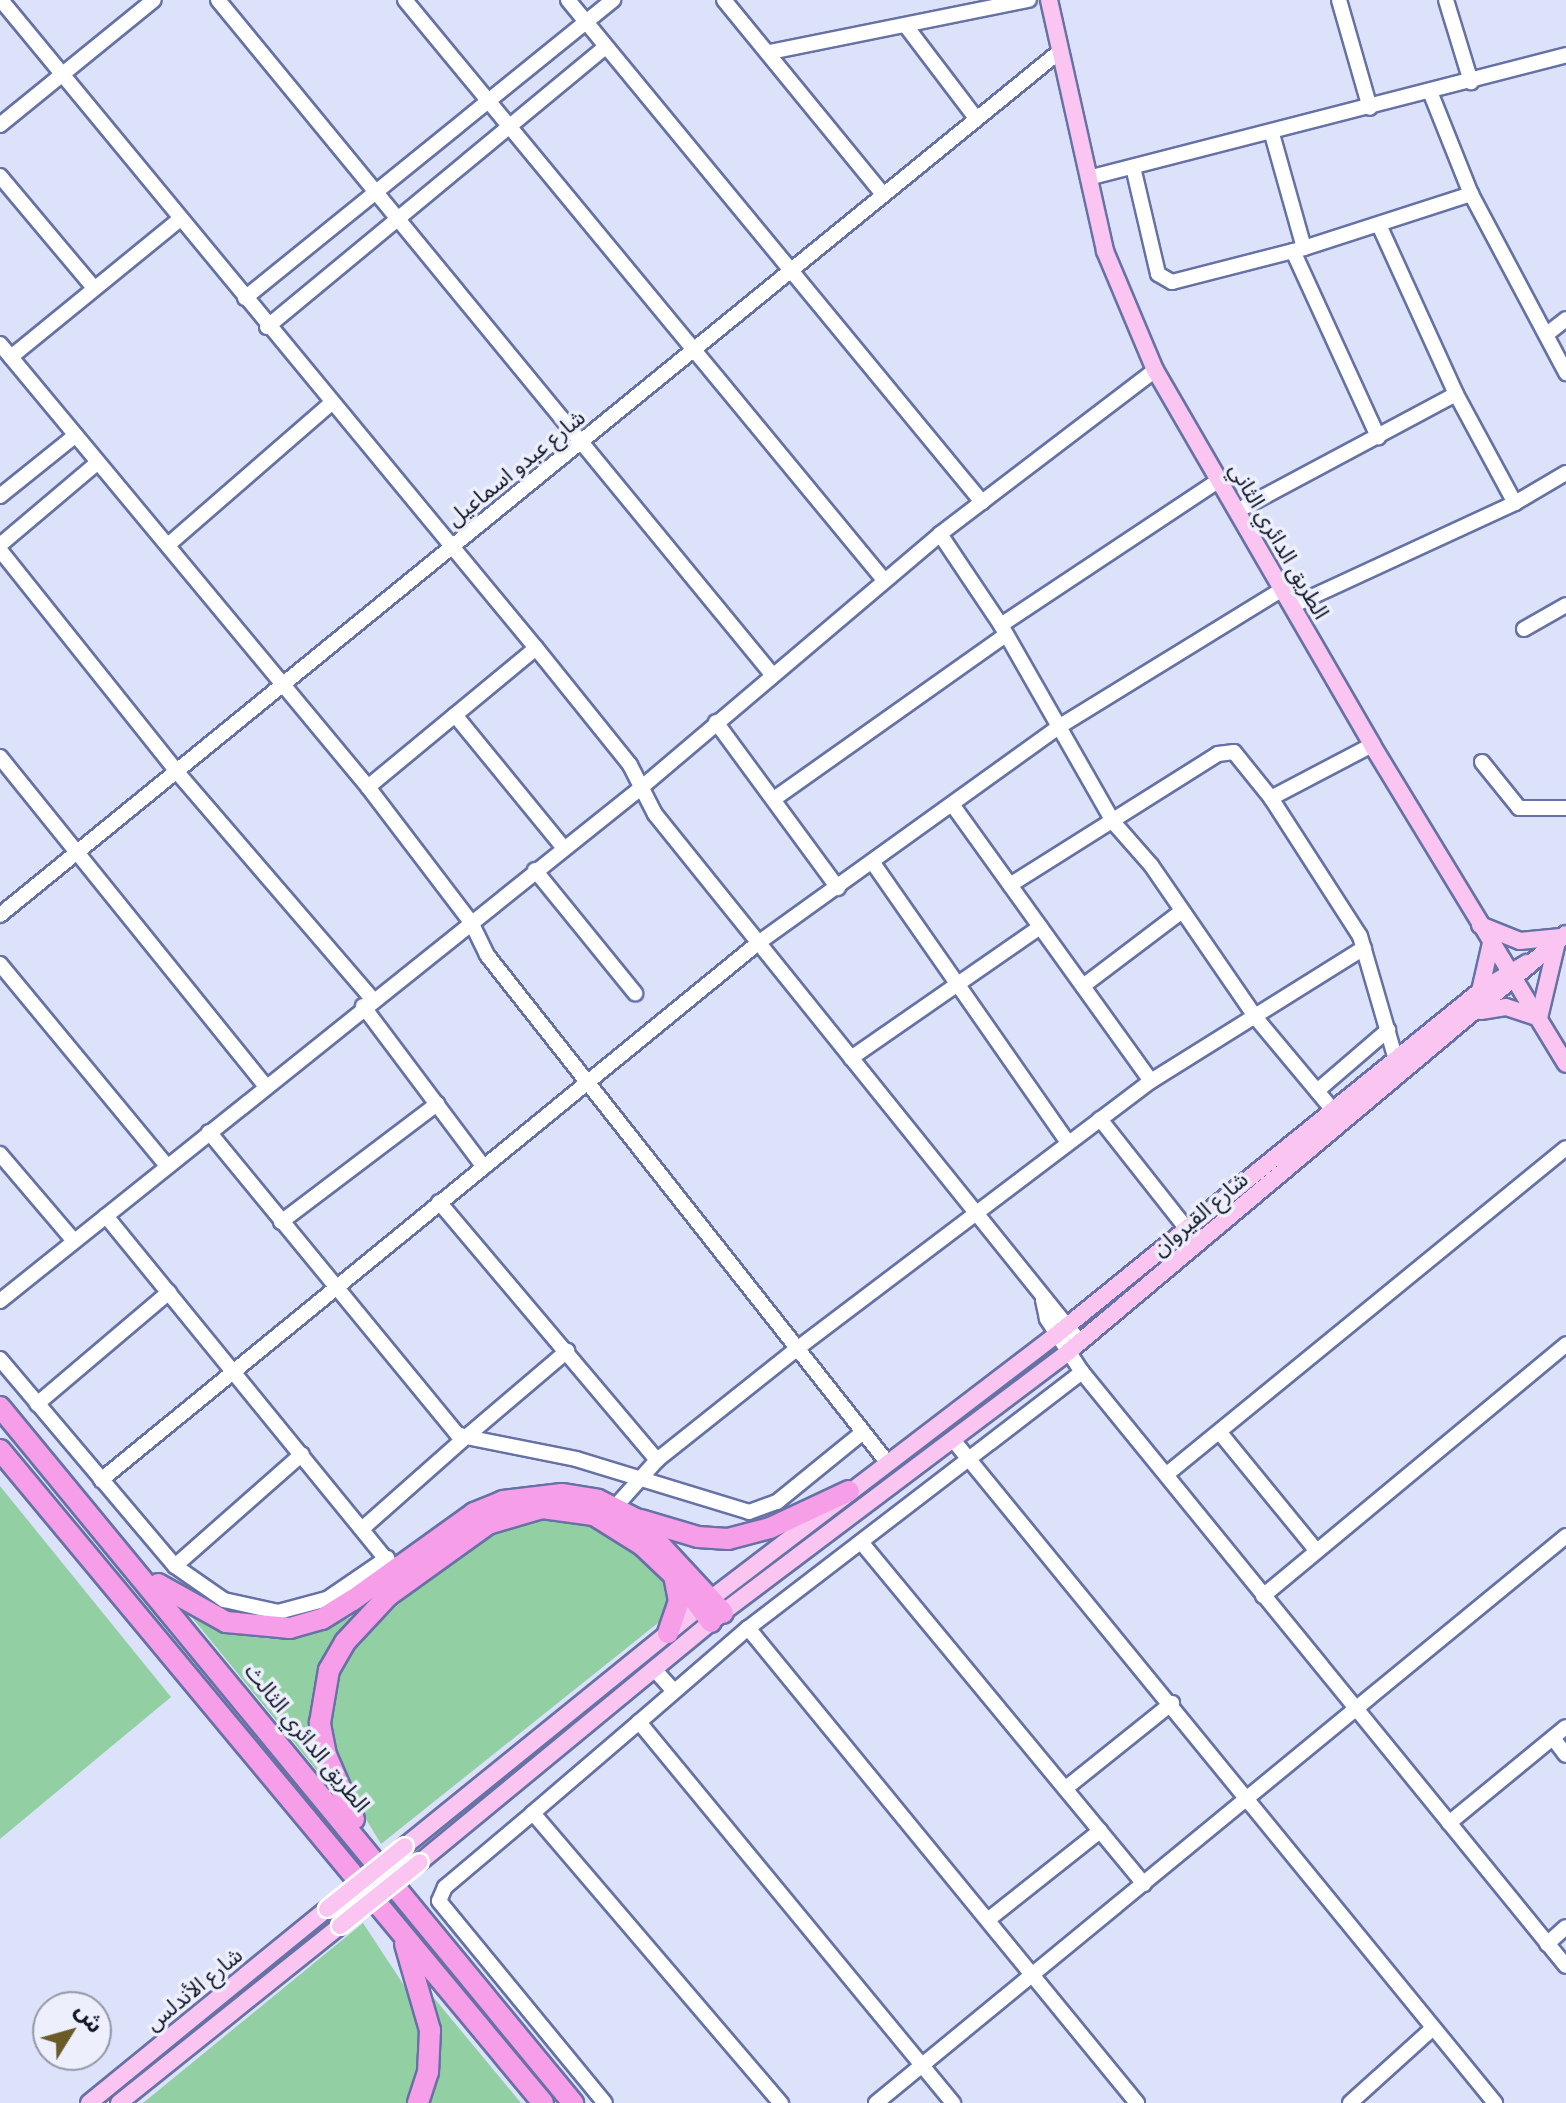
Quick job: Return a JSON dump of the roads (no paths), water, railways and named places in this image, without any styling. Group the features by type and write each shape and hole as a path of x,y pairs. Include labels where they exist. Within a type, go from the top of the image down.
{"highway":[{"name":"الطريق الدائري الثالث","path":"0,1407 140,1572 573,2103"},
{"path":"0,1450 543,2103"},
{"path":"140,1572 200,1612 255,1629 290,1628 322,1619 390,1564 450,1527 503,1501 562,1494 615,1507 636,1519 698,1537 728,1539 770,1528 849,1491"},
{"path":"367,1848 326,1755 322,1695 345,1642 389,1595 488,1524 542,1508 568,1508 612,1524 711,1610"},
{"path":"636,1519 711,1610"},
{"path":"668,1633 678,1608 674,1575"},
{"path":"401,1932 430,2030 428,2072 418,2103"}],"main road":[{"name":"الطريق الدائري الثاني","path":"1049,0 1105,251 1155,370 1372,745 1566,1064"},
{"path":"1479,924 1520,941 1562,938"},
{"path":"711,1610 849,1491 1062,1331 1480,991 1512,975 1562,938"},
{"path":"1480,1011 1506,1007 1539,1018 1562,938"},
{"path":"1480,991 1491,943"},
{"name":"شارع القيروان","path":"711,1610 852,1515 954,1441 1074,1347 1480,1011 1512,975"},
{"name":"شارع الأندلس","path":"89,2103 668,1633 711,1610"},
{"name":"شارع الأندلس","path":"119,2103 420,1862 654,1669 711,1610"}],"street":[{"path":"1,0 330,404 536,648 630,765 655,814 1043,1300 1074,1347 1082,1372 1566,1966"},
{"path":"0,125 63,77 154,0"},
{"path":"218,0 771,673"},
{"path":"405,0 884,580"},
{"path":"568,0 789,273 982,502"},
{"path":"245,298 613,0"},
{"path":"724,0 770,52 883,194"},
{"path":"770,52 1029,0"},
{"path":"1339,0 1370,108"},
{"path":"1446,0 1471,82"},
{"path":"906,26 975,117"},
{"path":"267,327 605,47"},
{"name":"شارع عبدو اسماعيل","path":"0,915 452,549 975,117 1059,52"},
{"path":"1088,178 1431,94 1566,55"},
{"path":"1431,94 1471,194 1566,373"},
{"path":"1272,134 1299,250 1378,437"},
{"path":"1133,167 1161,279 1172,282 1299,250 1471,194"},
{"path":"0,176 94,288"},
{"path":"11,357 180,219"},
{"path":"1379,225 1456,394 1515,503"},
{"path":"1547,334 1566,319"},
{"path":"0,344 368,787 471,922 487,955 794,1351 887,1462"},
{"path":"0,1301 367,1003 642,787 771,673 940,534 1155,370"},
{"path":"1237,511 1456,394"},
{"path":"168,545 330,404"},
{"path":"0,496 76,435"},
{"path":"97,463 0,548 177,772 367,1003 484,1167"},
{"path":"1292,606 1515,503 1566,473"},
{"path":"774,799 1004,630 1219,480"},
{"path":"940,534 1004,630 1114,823 1182,911 1256,1018 1333,1110"},
{"path":"101,1480 237,1373 439,1202 589,1084 758,943 954,807 1060,726 1281,590"},
{"path":"1524,629 1566,605"},
{"path":"368,787 536,648"},
{"path":"455,715 563,847"},
{"path":"716,722 838,888"},
{"path":"1271,798 1325,774 1372,745"},
{"path":"1010,885 1114,823 1218,754 1234,752 1271,798 1288,830 1345,909 1364,948 1396,1060"},
{"path":"0,757 266,1087"},
{"path":"1482,762 1519,808 1566,808"},
{"path":"954,807 1151,1081"},
{"path":"873,863 1068,1143"},
{"path":"535,870 635,993"},
{"path":"1083,986 1182,911"},
{"path":"851,1058 1040,927"},
{"path":"615,1507 657,1460 794,1351 1100,1119 1151,1081 1364,948"},
{"path":"0,964 167,1166"},
{"path":"1317,1091 1388,1030"},
{"path":"281,1222 437,1104"},
{"path":"1100,1119 1187,1229"},
{"path":"209,1132 451,1429 466,1437 576,1459 638,1481 749,1512 765,1509 862,1433"},
{"path":"1167,1474 1221,1434 1566,1148"},
{"path":"0,1154 74,1241"},
{"path":"439,1202 657,1460"},
{"path":"0,1359 175,1566 224,1600 278,1612 327,1599 390,1564 106,1216"},
{"path":"37,1404 169,1292"},
{"path":"1263,1596 1566,1344"},
{"path":"363,1528 567,1351"},
{"path":"605,2103 439,1901 445,1887 748,1628 1082,1372"},
{"path":"1221,1434 1316,1550"},
{"path":"954,1441 1172,1703 1495,2103"},
{"path":"175,1566 302,1454"},
{"path":"876,2103 1566,1536"},
{"path":"861,1542 1144,1884"},
{"path":"748,1628 1137,2103"},
{"path":"654,1669 674,1691"},
{"path":"1066,1788 1172,1703"},
{"path":"639,1722 953,2103"},
{"path":"1449,1823 1566,1727"},
{"path":"1553,1738 1566,1755"},
{"path":"533,1813 779,2102"},
{"path":"989,1919 1100,1831"},
{"path":"1547,1944 1566,1927"},
{"path":"1350,2103 1433,2028"}]}
